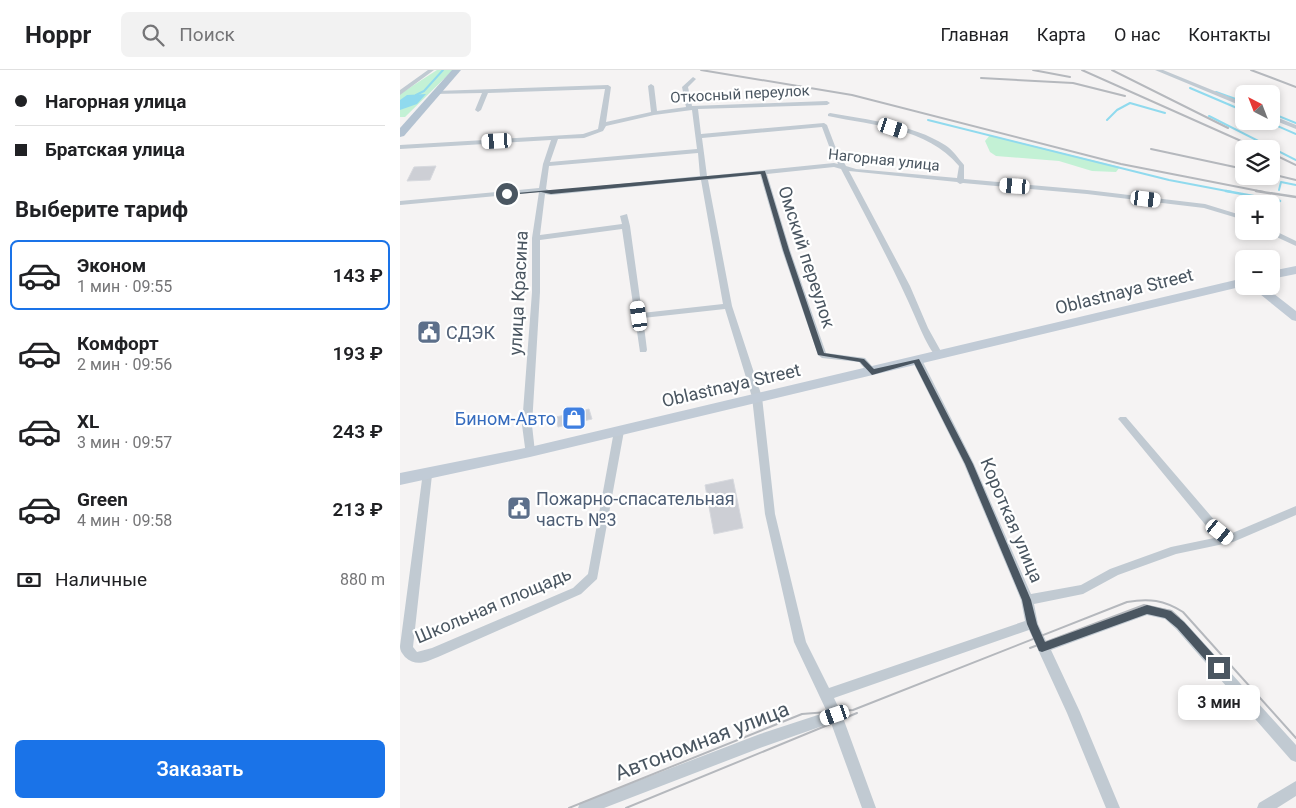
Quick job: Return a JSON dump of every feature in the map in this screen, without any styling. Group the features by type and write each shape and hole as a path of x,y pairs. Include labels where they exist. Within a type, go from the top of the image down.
{"main road":[{"path":"400,134 457,70"},
{"path":"1280,273 1296,270"},
{"name":"Oblastnaya Street","path":"400,479 530,452 1235,284"},
{"path":"1268,295 1296,317"}],"street":[{"path":"400,92 432,70"},
{"path":"1158,70 1235,101"},
{"path":"693,79 685,88 692,107 698,136 728,306 757,397 770,514 800,642 835,715 869,808"},
{"name":"Откосный переулок","path":"651,86 654,112"},
{"path":"400,147 594,134 602,130 608,87 435,93"},
{"path":"478,110 486,91"},
{"name":"Откосный переулок","path":"603,125 654,112 692,107 827,103"},
{"name":"Откосный переулок","path":"830,114 893,128 936,142 945,148 962,166 960,182"},
{"path":"1280,121 1296,127"},
{"path":"698,136 824,125 832,146 906,286 924,328 939,355"},
{"name":"улица Красина","path":"530,452 527,425 536,292 536,238 541,190 546,164 555,138"},
{"path":"546,164 700,151"},
{"name":"Нагорная улица","path":"400,203 541,190 551,193 834,164 856,171 960,182 1087,192 1206,206 1235,215"},
{"name":"Омский переулок","path":"763,172 786,250 822,355 862,360 872,372"},
{"path":"624,216 643,350"},
{"path":"536,238 626,226"},
{"path":"1280,236 1296,244"},
{"path":"639,316 728,306"},
{"name":"Короткая улица","path":"916,360 969,464 1026,600 1032,624 1042,648 1073,712 1113,808"},
{"path":"1123,419 1212,525 1229,538"},
{"name":"Школьная площадь","path":"427,474 406,649 415,658 434,653 577,591 586,584 593,576 619,431"},
{"path":"1026,600 1083,588 1114,572 1175,550 1229,538 1296,510"},
{"path":"1042,648 1147,610 1168,614 1296,755"},
{"path":"825,696 1032,624"},
{"name":"Автономная улица","path":"585,808 760,741 835,715"},
{"path":"1264,808 1296,788"}],"green space":[{"path":"437,70 453,70 405,117 400,117 400,94"},
{"path":"990,135 1120,167 1116,172 1092,171 1059,161 996,156 990,152 985,141"}],"water":[{"path":"426,94 417,104 400,110 400,100 407,95"}],"building":[{"path":"436,166 430,180 407,181 414,167"},
{"name":"Бином-Авто","path":"589,409 592,419 558,427 556,417"},
{"path":"733,479 743,528 714,534 705,485"}],"waterway":[{"path":"416,95 424,91 443,70"},
{"path":"1190,88 1235,107"},
{"path":"1216,92 1235,99"},
{"path":"1107,120 1117,110 1130,103 1165,113"},
{"path":"1209,116 1296,160"},
{"path":"1280,117 1296,123"},
{"path":"928,120 1169,180 1232,192"},
{"path":"1280,127 1296,134"},
{"path":"1279,190 1281,182 1296,185"},
{"path":"1226,191 1248,195"}],"tram line":[{"path":"569,808 802,714 853,710 1127,602 1135,601 1156,601 1183,612 1296,738"},
{"path":"1030,648 1144,605 1171,611 1179,618"},
{"path":"626,808 857,713"}],"railway":[{"path":"701,70 852,95 1121,164 1264,192"},
{"path":"1033,70 1070,77"},
{"path":"1082,70 1239,140"},
{"path":"1112,70 1228,128"},
{"path":"1251,70 1296,87"},
{"path":"981,78 1073,83 1125,96"},
{"path":"1151,149 1235,167"},
{"path":"1280,157 1296,165"},
{"path":"1280,176 1296,180"},
{"path":"1256,191 1296,197"}],"place":[{"name":"СДЭК","path":"429,332"},
{"name":"Бином-Авто","path":"574,418"},
{"name":"Пожарно-спасательная часть №3","path":"519,508"}],"route":[{"path":"507,194 541,190 551,193 763,172 786,250 822,355 862,360 872,372 916,360 969,464 1026,600 1032,624 1042,648 1147,610 1168,614 1219,668"}]}
